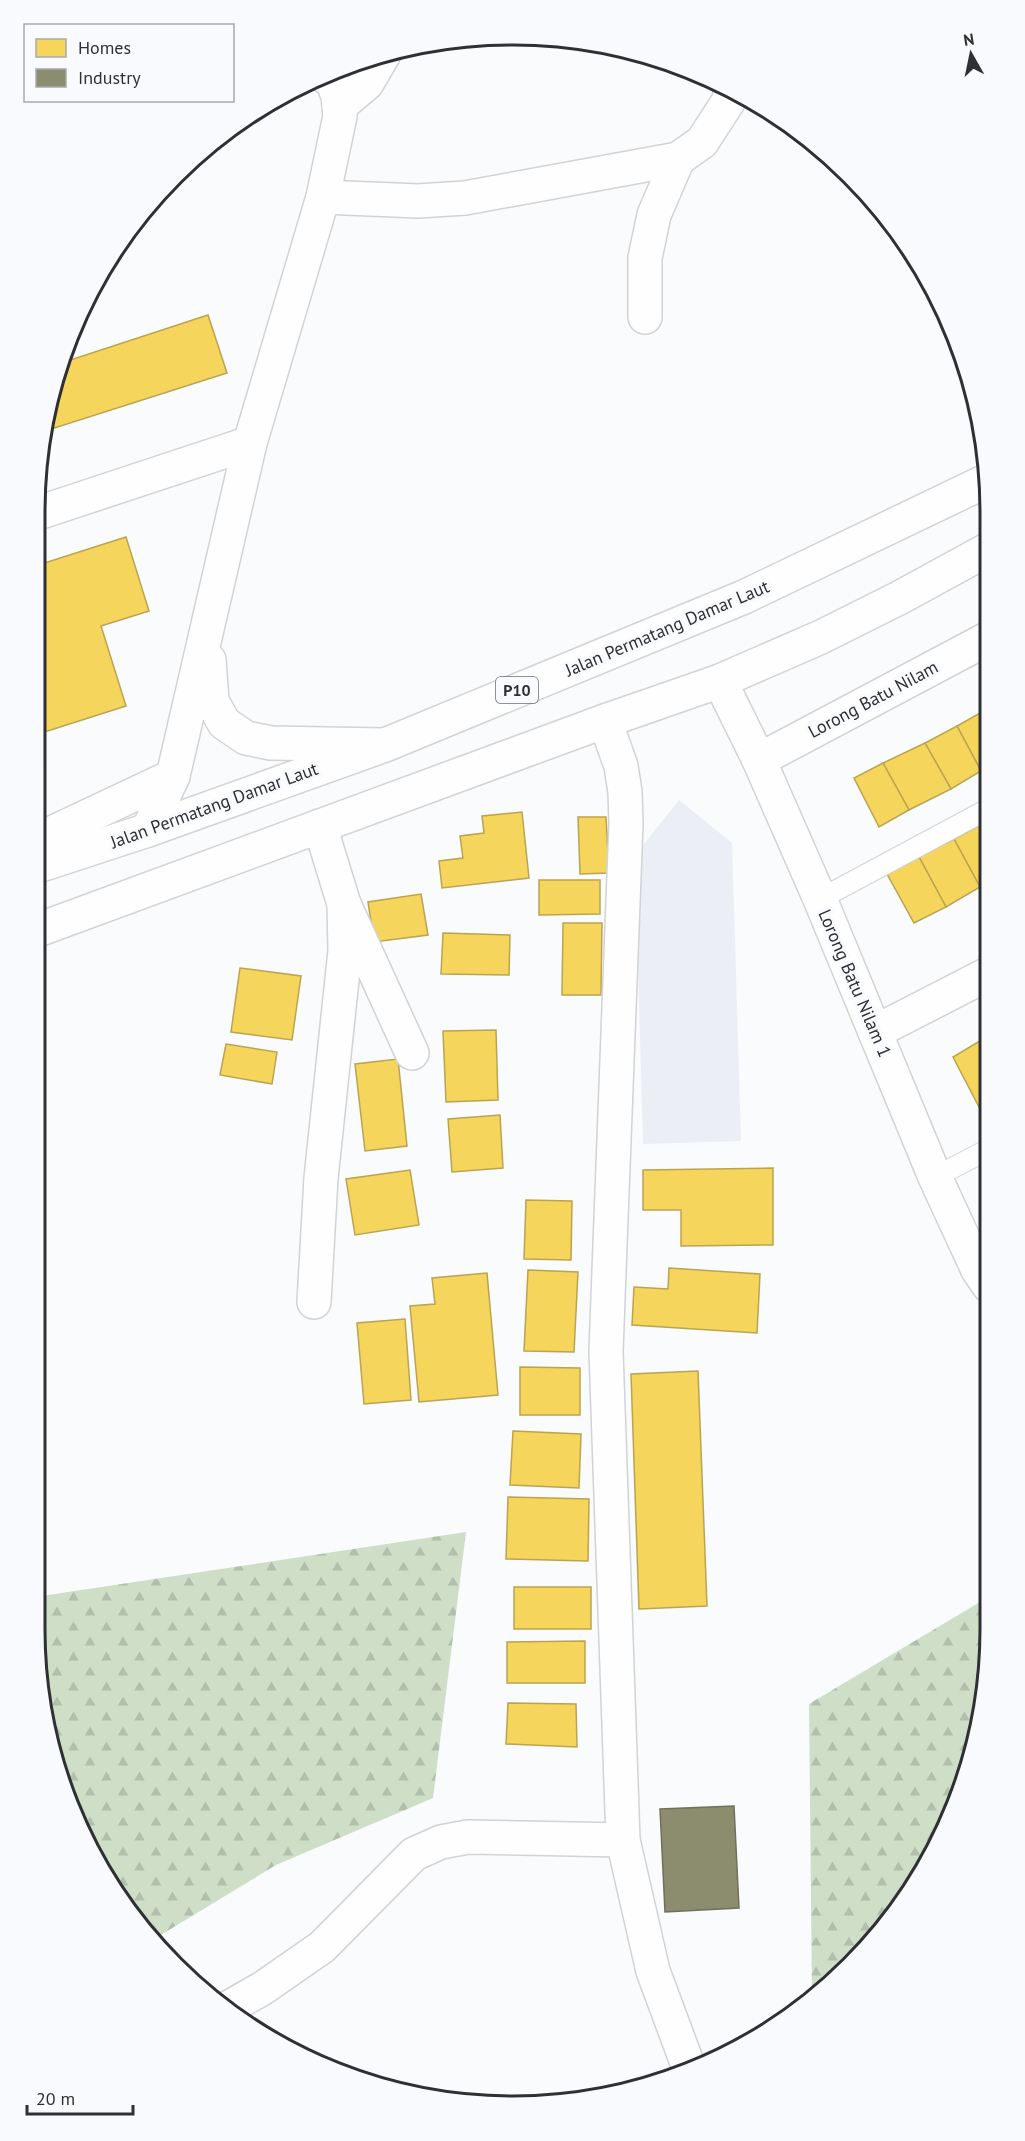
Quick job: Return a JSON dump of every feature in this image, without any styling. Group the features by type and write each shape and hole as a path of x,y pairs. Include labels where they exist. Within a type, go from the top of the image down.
{"main road":[{"path":"339,107 367,83 377,65"},
{"path":"148,831 173,776 250,443 323,197 340,116 338,96 332,82"},
{"path":"323,197 418,201 465,198 678,159 702,142 729,99"},
{"path":"645,317 645,258 654,215 678,159"},
{"path":"45,510 250,443"},
{"name":"Jalan Permatang Damar Laut","path":"45,864 148,831 385,745 744,597 979,484"},
{"path":"45,927 604,721 720,681 821,637 980,554"},
{"path":"207,625 212,701 224,723 246,738 271,743 385,745"},
{"name":"Lorong Batu Nilam","path":"759,760 980,643"},
{"name":"Lorong Batu Nilam 1","path":"720,681 759,760 820,899 935,1177 980,1273"},
{"path":"604,721 621,766 626,823 606,1351 623,1840 653,1971 687,2062"},
{"path":"45,836 173,776"},
{"path":"320,826 344,904 412,1053"},
{"path":"315,1302 321,1178 345,951 344,904"},
{"path":"875,1032 980,978"},
{"path":"235,2004 263,1988 322,1947 414,1854 441,1842 468,1838 623,1840"}],"lane":[{"path":"820,899 980,813"},
{"path":"935,1177 980,1154"}],"shaded area":[{"path":"679,800 732,843 741,1141 643,1144 635,855"}],"green space":[{"path":"466,1532 433,1798 276,1865 160,1935 124,1888 108,1862 93,1835 70,1779 54,1720 49,1690 45,1595"},
{"path":"980,1602 979,1659 971,1720 955,1779 932,1835 901,1888 883,1913 843,1959 812,1987 809,1704"}],"building: Homes":[{"path":"208,315 227,373 53,429 71,360"},
{"path":"126,537 149,611 101,626 126,706 45,732 45,563"},
{"path":"980,713 980,769 957,726"},
{"path":"957,726 980,772 951,789 925,743"},
{"path":"925,743 951,789 909,810 883,763"},
{"path":"883,763 909,810 879,827 854,778"},
{"path":"522,812 529,878 442,888 439,861 463,858 460,836 484,833 482,816"},
{"path":"578,817 606,817 609,873 580,874"},
{"path":"980,825 980,887 954,839"},
{"path":"954,839 980,887 946,907 919,857"},
{"path":"919,857 946,907 914,923 887,874"},
{"path":"539,880 600,880 600,914 539,915"},
{"path":"421,894 428,935 374,942 368,902"},
{"path":"563,923 602,923 601,995 562,995"},
{"path":"443,933 510,935 509,975 441,974"},
{"path":"240,968 301,976 292,1040 231,1032"},
{"path":"496,1030 498,1100 446,1102 443,1031"},
{"path":"980,1041 980,1106 979,1107 953,1057"},
{"path":"226,1044 277,1052 272,1084 220,1075"},
{"path":"398,1059 407,1146 365,1151 355,1064"},
{"path":"500,1115 503,1168 452,1172 448,1119"},
{"path":"773,1168 773,1245 681,1246 681,1210 643,1210 643,1170"},
{"path":"410,1170 419,1225 355,1235 346,1179"},
{"path":"526,1200 572,1201 571,1260 524,1259"},
{"path":"669,1268 760,1274 757,1333 632,1325 634,1287 668,1289"},
{"path":"528,1270 578,1272 574,1352 524,1351"},
{"path":"487,1273 498,1395 419,1402 410,1306 435,1304 432,1278"},
{"path":"405,1319 411,1400 364,1404 357,1323"},
{"path":"520,1367 580,1368 580,1415 520,1415"},
{"path":"698,1371 707,1606 639,1609 631,1374"},
{"path":"513,1431 581,1434 579,1488 510,1485"},
{"path":"508,1497 589,1499 588,1561 506,1559"},
{"path":"514,1587 591,1587 591,1629 514,1629"},
{"path":"585,1641 585,1683 507,1683 507,1642"},
{"path":"508,1703 576,1704 577,1747 506,1744"}],"building: Industry":[{"path":"734,1806 739,1908 665,1912 660,1809"}]}
